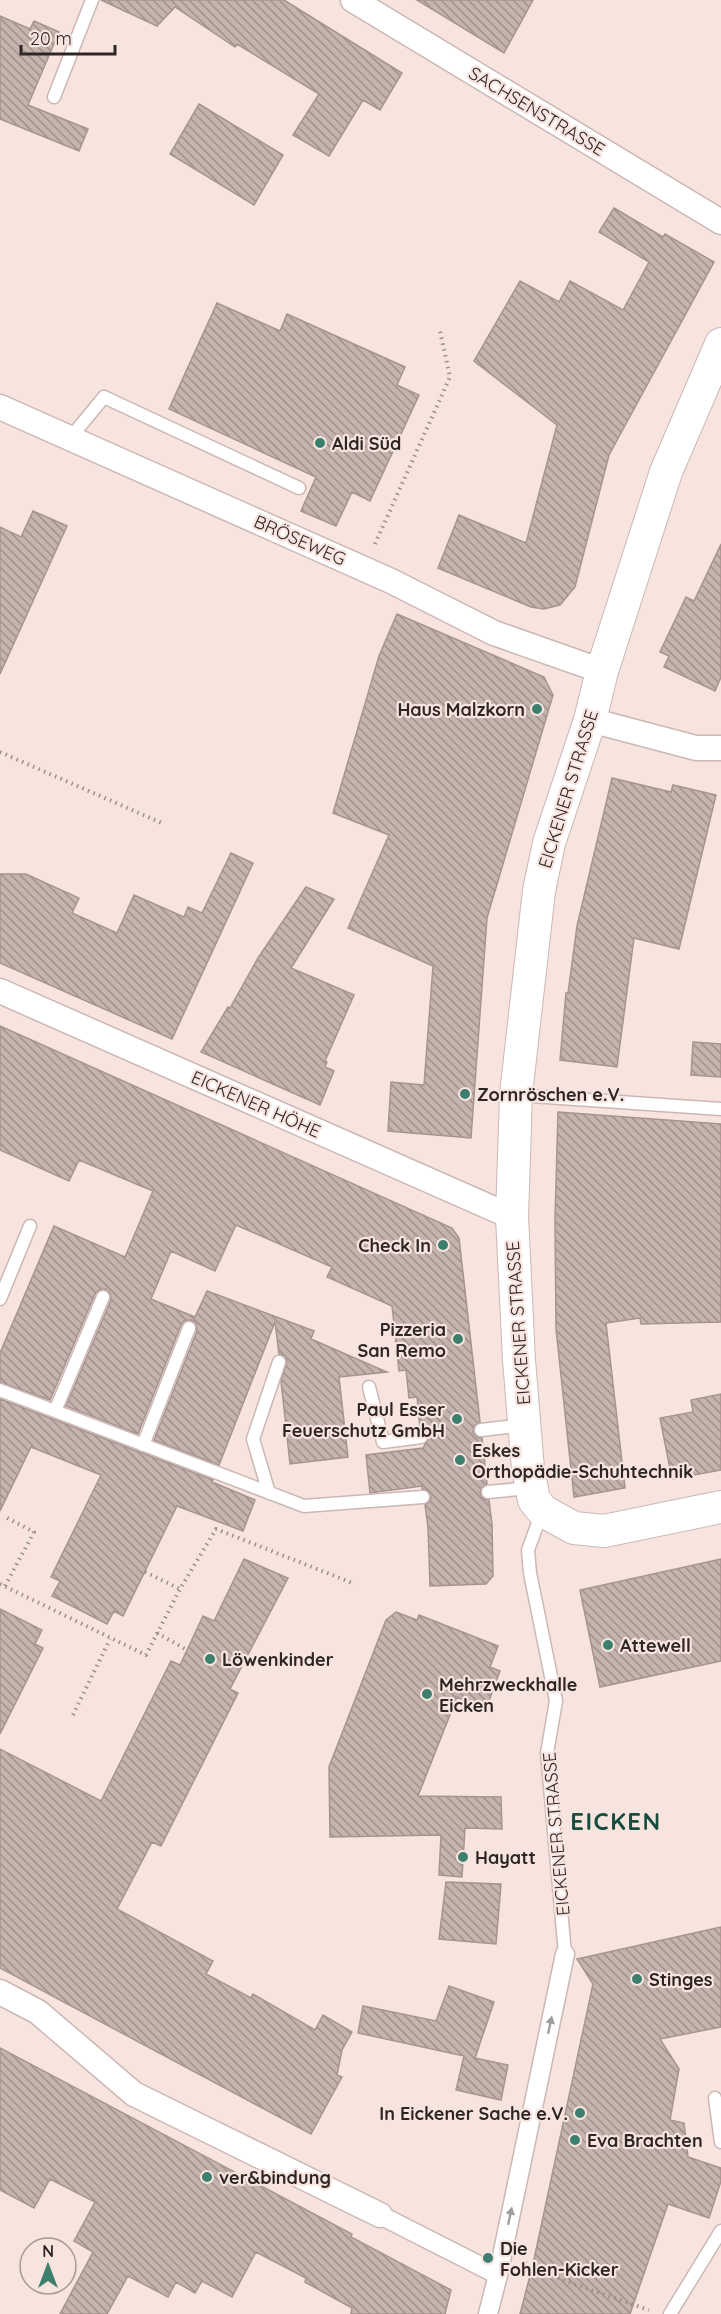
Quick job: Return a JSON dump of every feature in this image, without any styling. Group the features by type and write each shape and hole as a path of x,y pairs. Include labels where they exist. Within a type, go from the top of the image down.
{"street":[{"name":"SACHSENSTRASSE","path":"352,0 721,222"},
{"name":"EICKENER STRASSE","path":"537,1499 525,1425 516,1320 512,1217 516,1094 539,891 549,843 590,720 602,671 666,472 721,344"},
{"name":"BRÖSEWEG","path":"0,407 364,569 494,633 602,671"},
{"path":"590,720 696,748 721,748"},
{"name":"EICKENER HÖHE","path":"0,991 512,1217"},
{"path":"537,1499 574,1528 604,1531 721,1507"},
{"name":"EICKENER STRASSE","path":"488,2314 565,1954"},
{"path":"0,1992 38,2012 134,2094 498,2275"}],"lane":[{"path":"54,97 92,0"},
{"path":"71,437 104,397 299,488"},
{"path":"516,1094 721,1109"},
{"path":"0,1299 30,1226"},
{"path":"55,1411 103,1297"},
{"path":"142,1444 189,1328"},
{"path":"269,1493 253,1439 279,1362"},
{"path":"369,1387 383,1442 422,1437"},
{"path":"0,1390 304,1506 423,1497"},
{"path":"481,1430 525,1425"},
{"path":"488,1492 537,1499"},
{"name":"EICKENER STRASSE","path":"537,1499 528,1550 530,1573 556,1701 547,1753 565,1954"},
{"path":"716,2098 721,2142"},
{"path":"670,2314 721,2231"}],"path":[{"path":"364,569 450,376 441,331"},
{"path":"0,752 164,824"},
{"path":"5,1586 34,1532 7,1518"},
{"path":"0,1584 146,1655 180,1588 216,1529 355,1584"},
{"path":"145,1572 180,1588"},
{"path":"157,1633 187,1650"},
{"path":"73,1715 110,1639"},
{"path":"502,2253 568,2282 650,2310"}],"building":[{"path":"101,0 284,0 402,73 380,110 363,100 329,156 293,135 319,94 237,44 235,47 175,7 157,26"},
{"path":"417,0 533,0 504,53"},
{"path":"0,16 30,29 34,21 59,32 28,105 88,129 79,151 0,119"},
{"path":"199,104 283,155 254,205 170,154"},
{"path":"614,208 663,237 665,234 714,262 609,455 575,587 560,605 544,609 531,607 438,568 459,515 526,543 557,425 474,361 520,281 559,302 570,281 623,310 649,262 599,232"},
{"name":"Aldi Süd","path":"217,303 280,331 287,314 405,367 397,385 419,395 370,501 352,492 336,526 301,511 316,477 169,409"},
{"path":"33,511 67,526 0,674 0,527 21,537"},
{"path":"721,544 721,677 715,691 664,667 669,656 660,652 686,597 694,601"},
{"path":"397,614 544,677 553,695 487,918 471,1138 388,1131 391,1082 424,1085 433,966 348,928 389,835 333,813 379,656"},
{"path":"612,778 671,792 673,785 716,795 679,949 634,938 617,1067 560,1060 566,993 568,993 577,926"},
{"path":"231,853 253,863 172,1039 0,963 0,874 26,874 79,898 72,913 117,933 134,895 184,917 188,907 202,913"},
{"path":"306,887 334,899 291,968 354,995 325,1061 327,1062 325,1067 334,1071 320,1105 201,1052 228,1007 230,1008 258,958"},
{"path":"0,1026 452,1228 459,1238 480,1422 474,1426 473,1432 477,1437 482,1438 487,1484 481,1488 480,1493 484,1499 489,1500 492,1524 493,1576 486,1584 430,1586 425,1505 431,1497 427,1490 422,1489 422,1486 370,1493 366,1455 423,1448 429,1437 427,1432 420,1429 417,1397 409,1398 406,1370 399,1371 392,1306 327,1277 332,1267 236,1225 215,1271 171,1251 151,1299 195,1317 207,1291 314,1331 311,1339 387,1372 339,1377 348,1457 290,1464 281,1381 287,1361 285,1356 279,1354 275,1322 219,1465 154,1440 197,1331 196,1323 191,1320 184,1321 181,1325 138,1434 66,1406 111,1300 110,1293 106,1289 99,1290 95,1294 50,1400 0,1382 0,1353 54,1226 125,1257 153,1191 79,1160 69,1181 0,1150"},
{"path":"693,1042 721,1044 721,1077 691,1075"},
{"path":"558,1112 721,1124 721,1322 641,1324 640,1318 606,1323 625,1488 574,1497 556,1329 555,1220"},
{"path":"721,1394 721,1470 672,1479 660,1418 693,1412 691,1400"},
{"path":"0,1399 213,1480 212,1482 255,1500 243,1531 177,1506 123,1616 114,1611 107,1624 52,1596 60,1581 51,1577 101,1475 31,1447 0,1511"},
{"path":"244,1559 288,1578 230,1689 238,1693 161,1846 152,1842 117,1909 213,1961 206,1974 251,1998 253,1994 315,2030 323,2015 352,2032 342,2050 337,2075 342,2077 311,2134 0,1968 0,1749 101,1801 171,1661 180,1665 203,1616 214,1621"},
{"path":"721,1559 721,1661 600,1687 580,1590"},
{"path":"0,1609 42,1630 35,1644 43,1648 0,1734"},
{"name":"Mehrzweckhalle Eicken","path":"396,1612 417,1620 419,1615 498,1646 490,1667 500,1671 486,1709 457,1697 418,1796 501,1797 502,1829 465,1828 462,1877 439,1875 441,1835 330,1837 329,1767 386,1620"},
{"path":"446,1882 501,1884 496,1944 439,1939"},
{"path":"721,1927 721,2027 660,2039 679,2069 670,2120 684,2123 688,2157 721,2168 721,2181 709,2218 668,2204 630,2314 520,2314 533,2264 593,1984 577,1959"},
{"path":"449,1986 494,2002 475,2058 508,2065 501,2100 456,2090 464,2056 358,2033 363,2006 436,2021"},
{"path":"0,2048 352,2234 351,2237 451,2290 445,2314 351,2314 352,2308 305,2282 306,2278 256,2252 232,2297 202,2281 195,2293 176,2282 168,2297 128,2276 107,2314 60,2314 70,2296 78,2296 78,2280 93,2252 78,2243 77,2236 95,2202 50,2179 34,2208 0,2190"}],"place":[{"name":"Aldi Süd","path":"320,443"},
{"name":"Haus Malzkorn","path":"537,709"},
{"name":"Zornröschen e.V.","path":"465,1094"},
{"name":"Check In","path":"443,1245"},
{"name":"Pizzeria San Remo","path":"458,1339"},
{"name":"Paul Esser Feuerschutz GmbH","path":"457,1419"},
{"name":"Eskes Orthopädie-Schuhtechnik","path":"460,1460"},
{"name":"Attewell","path":"608,1645"},
{"name":"Löwenkinder","path":"210,1659"},
{"name":"Mehrzweckhalle Eicken","path":"427,1694"},
{"name":"Hayatt","path":"463,1857"},
{"name":"Stinges","path":"637,1979"},
{"name":"In Eickener Sache e.V.","path":"580,2113"},
{"name":"Eva Brachten","path":"575,2140"},
{"name":"ver&bindung","path":"207,2177"},
{"name":"Die Fohlen-Kicker","path":"488,2258"}],"district":[{"name":"EICKEN","path":"616,1821"}]}
